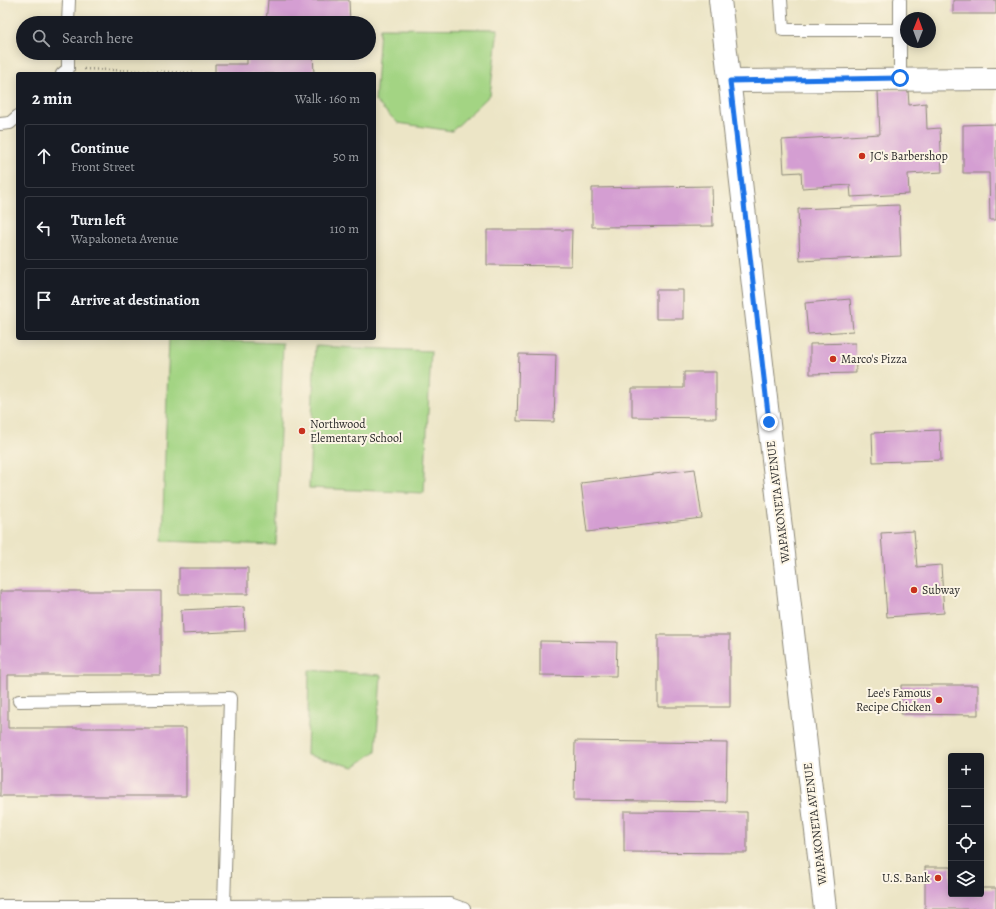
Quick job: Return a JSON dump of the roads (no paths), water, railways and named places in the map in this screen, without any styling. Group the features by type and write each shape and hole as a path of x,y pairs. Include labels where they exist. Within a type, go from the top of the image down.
{"main road":[{"name":"WAPAKONETA AVENUE","path":"720,0 825,909"},
{"path":"730,81 900,78 996,79"}],"lane":[{"path":"68,16 69,0"},
{"path":"781,0 783,30 900,30"},
{"path":"900,0 900,12"},
{"path":"900,48 900,78"},
{"path":"65,71 67,60"},
{"path":"0,124 10,123 16,118"},
{"path":"19,700 230,698 224,906"},
{"path":"0,906 450,904 464,909"}],"place":[{"name":"JC's Barbershop","path":"862,156"},
{"name":"Marco's Pizza","path":"833,359"},
{"name":"Northwood Elementary School","path":"302,431"},
{"name":"Subway","path":"914,590"},
{"name":"Lee's Famous Recipe Chicken","path":"939,700"},
{"name":"U.S. Bank","path":"938,878"}]}
